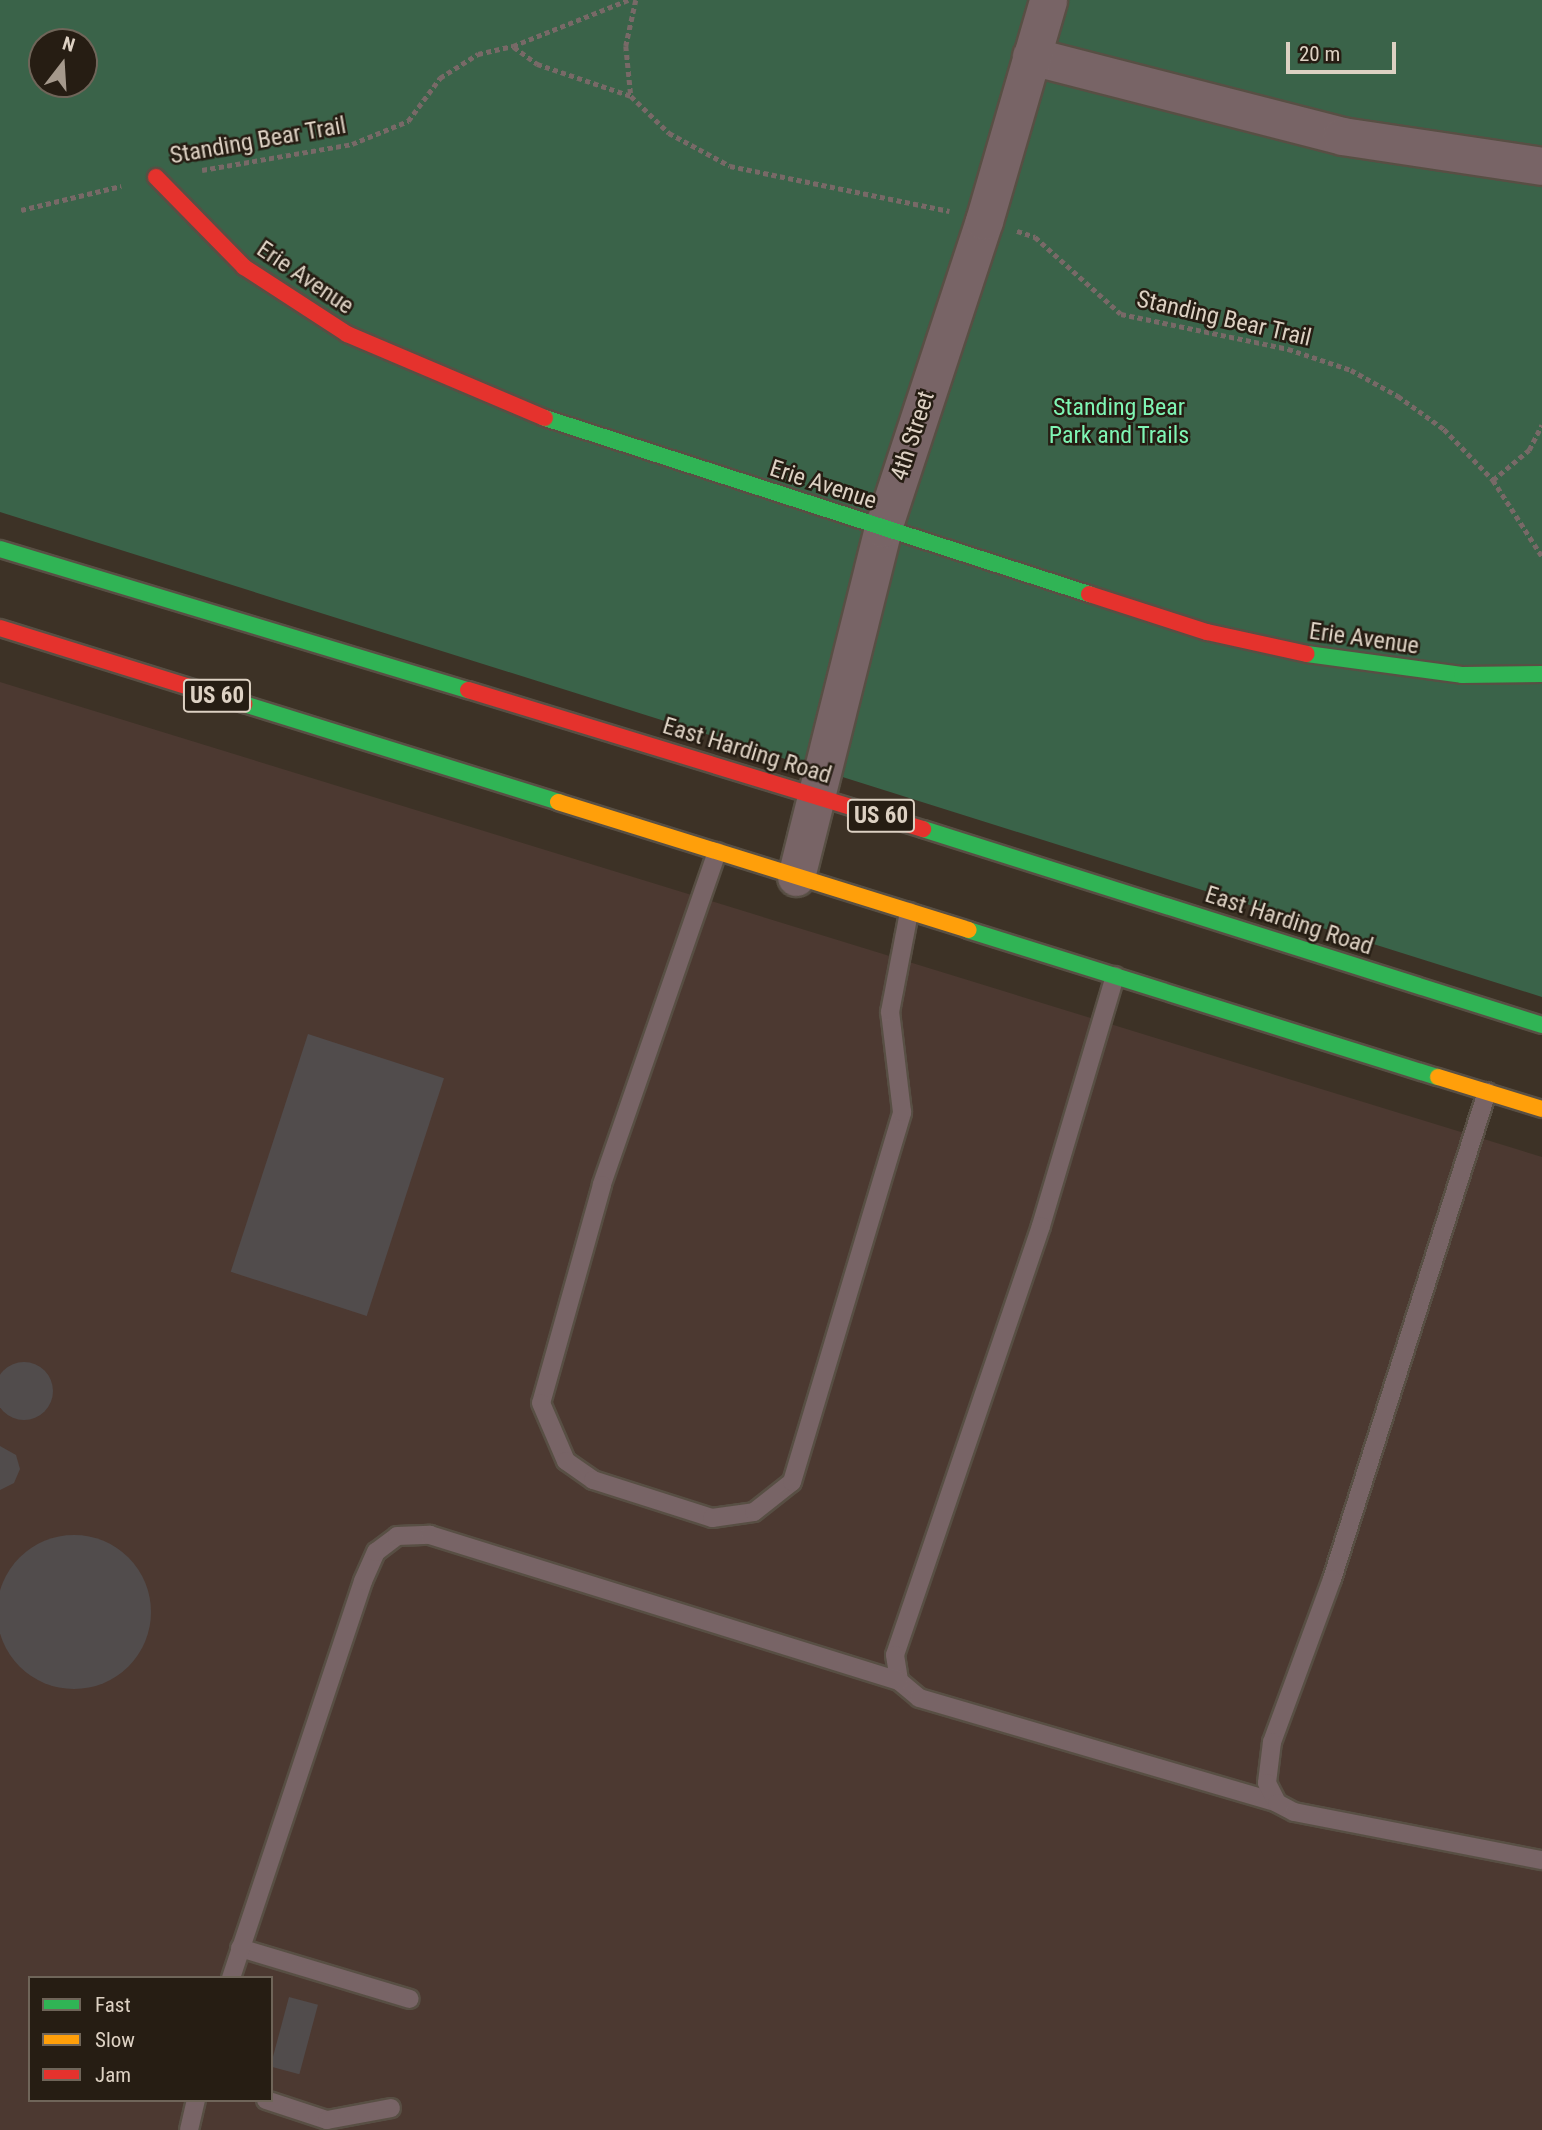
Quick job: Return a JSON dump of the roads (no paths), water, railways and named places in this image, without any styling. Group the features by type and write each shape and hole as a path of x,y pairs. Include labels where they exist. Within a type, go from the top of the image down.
{"main road":[{"name":"Erie Avenue","path":"156,177 244,267 347,334 497,403 1207,632 1332,660 1462,675 1542,674"},
{"name":"East Harding Road","path":"0,549 818,796 1542,1025"},
{"name":"US 60","path":"0,628 1542,1109"}],"street":[{"name":"4th Street","path":"796,877 883,528 984,221 1048,0"},
{"path":"1031,56 1342,136 1542,166"}],"lane":[{"path":"717,852 603,1185 541,1403 566,1461 593,1480 712,1518 754,1512 792,1482 902,1112 890,1012 909,912"},
{"path":"899,1681 895,1654 1041,1226 1115,976"},
{"path":"1277,1802 1266,1783 1272,1742 1332,1579 1487,1092"},
{"path":"232,1976 363,1581 376,1552 397,1536 430,1535 899,1681 919,1698 1277,1802 1294,1812 1542,1860"},
{"path":"240,1948 410,1998"},
{"path":"189,2130 196,2102"},
{"path":"272,2102 327,2120 391,2108"}],"park label":[{"name":"Standing Bear Park and Trails","path":"1119,422"}]}
